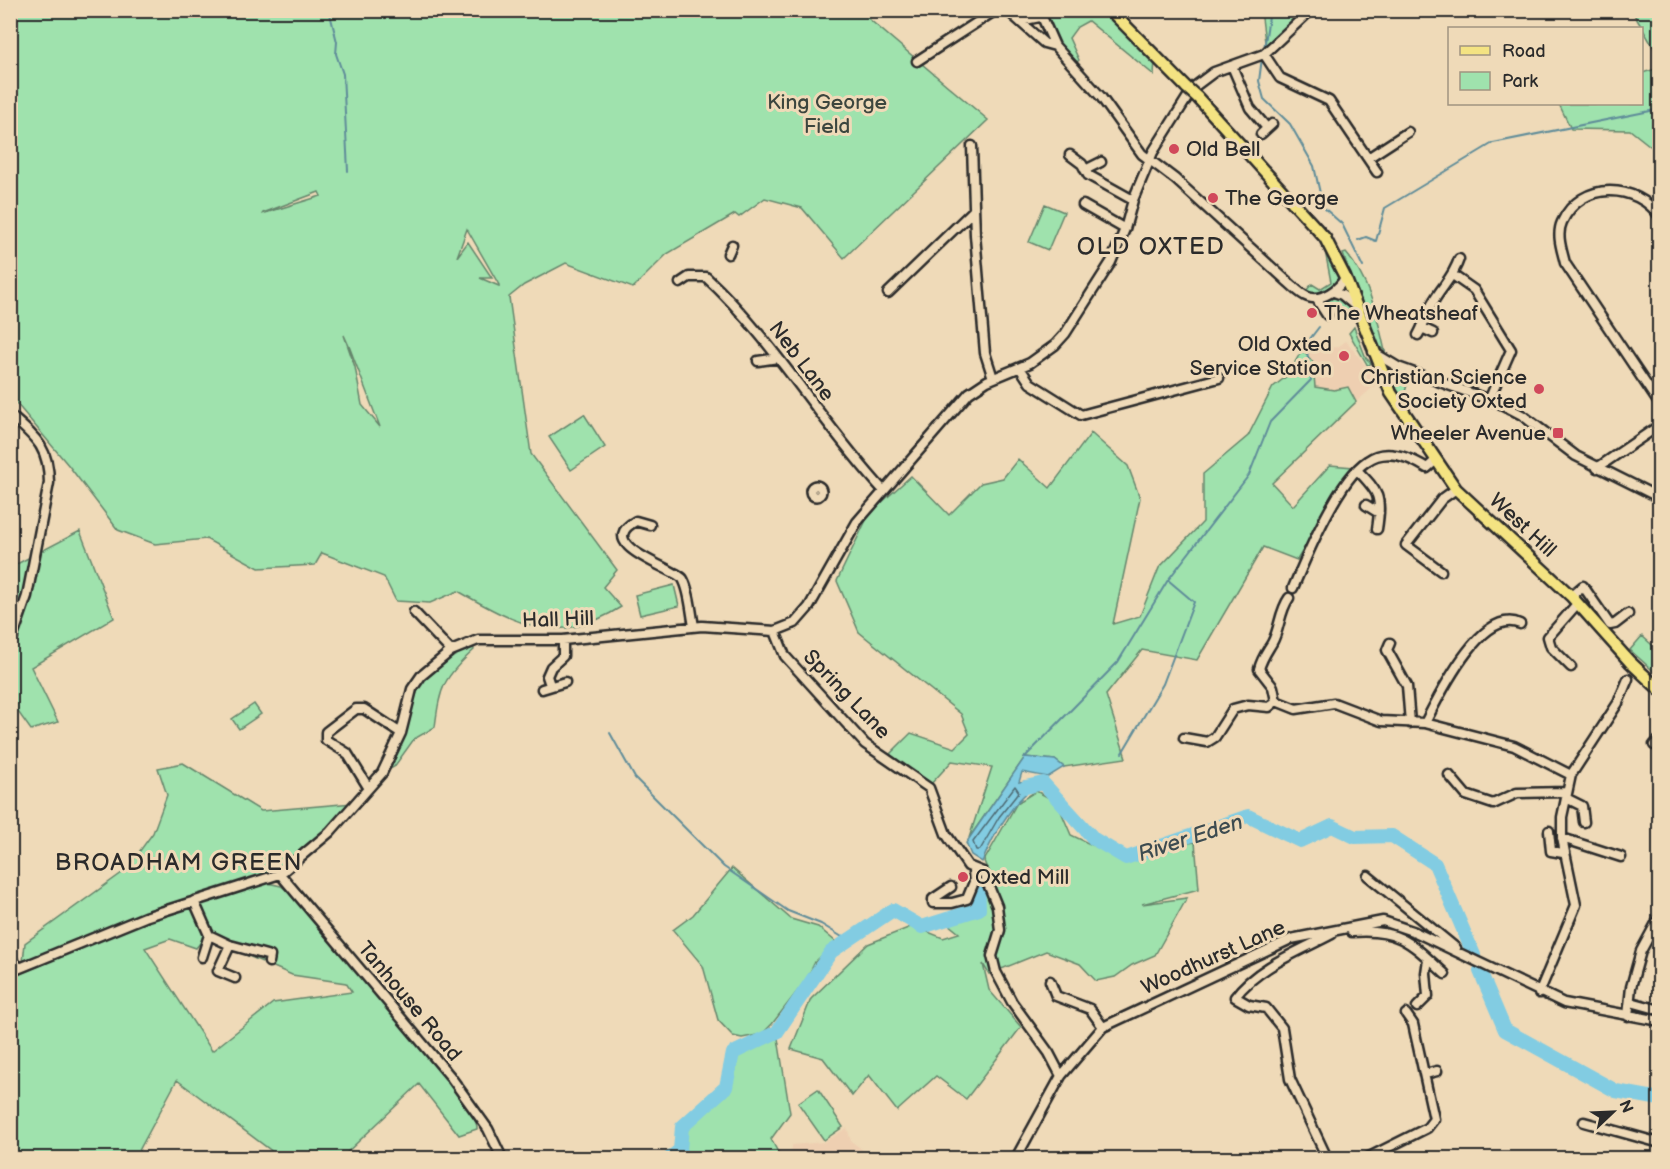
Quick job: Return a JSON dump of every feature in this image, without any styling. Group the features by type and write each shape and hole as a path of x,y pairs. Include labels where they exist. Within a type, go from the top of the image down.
{"main road":[{"name":"West Hill","path":"1110,10 1197,97 1316,226 1336,255 1390,393 1456,489 1574,600 1630,662 1659,690"}],"street":[{"path":"917,61 996,10"},
{"path":"1007,10 1044,43 1055,46"},
{"path":"775,631 785,628 803,615 846,539 884,491 969,393 993,378 1020,368 1050,349 1065,334 1111,262 1125,229 1133,200 1150,161 1194,87 1209,75 1261,55 1311,10"},
{"path":"1020,21 1040,14 1055,46 1101,97 1150,161 1175,180 1305,296 1316,298 1334,292 1345,277"},
{"path":"1261,55 1280,78 1329,101 1377,172"},
{"path":"1232,66 1250,108 1267,129"},
{"path":"1368,158 1408,132"},
{"path":"972,146 975,235 985,353 993,378"},
{"path":"1070,155 1082,164 1088,176 1133,200"},
{"path":"1085,170 1101,162"},
{"path":"1659,217 1651,205 1636,195 1614,190 1595,193 1576,204 1562,222 1559,242 1565,263 1659,405"},
{"path":"1083,205 1125,229"},
{"path":"888,293 974,210"},
{"path":"956,228 975,235"},
{"path":"728,254 732,245"},
{"path":"1433,333 1420,332 1440,290 1454,276 1459,259"},
{"path":"1454,276 1474,290 1511,350 1489,400"},
{"name":"Neb Lane","path":"680,283 689,277 705,277 748,320 852,456 884,491"},
{"path":"1334,292 1342,295 1358,309"},
{"path":"1316,298 1327,315"},
{"path":"1372,351 1397,366 1489,400 1522,415 1597,468 1659,498"},
{"path":"758,361 778,358"},
{"path":"1381,373 1397,366"},
{"path":"1020,368 1030,383 1081,415 1219,378"},
{"path":"10,415 42,444 49,465 49,483 27,596 10,645"},
{"path":"1597,468 1659,425"},
{"path":"1293,588 1325,516 1357,470 1368,460 1384,455 1402,455 1427,468 1435,461"},
{"path":"1357,470 1376,489 1380,513 1377,529"},
{"path":"1441,571 1406,545 1442,500 1456,489"},
{"path":"1366,505 1380,513"},
{"path":"650,525 636,521 629,525 625,532 626,541 639,556 676,572 683,579 694,626"},
{"path":"1425,560 1432,551"},
{"path":"1571,667 1544,640 1582,586 1610,625 1628,614"},
{"path":"1276,701 1273,687 1258,669 1263,654 1272,643 1281,609 1289,598"},
{"path":"414,612 451,651"},
{"path":"1425,723 1473,644 1500,622 1511,621 1520,624"},
{"name":"Hall Hill","path":"280,874 330,832 382,772 401,733 412,689 421,676 451,651 478,640 563,640 694,626 775,631"},
{"name":"Spring Lane","path":"775,631 785,656 865,744 929,788 946,834 973,870 983,872 997,906 1000,930 992,956 996,972 1012,1002 1049,1053 1061,1076"},
{"path":"563,640 563,656 551,667 546,687 565,682"},
{"path":"1385,648 1407,686 1410,723"},
{"path":"1539,993 1576,905 1563,853 1562,838 1571,776 1618,703 1628,679"},
{"path":"1276,701 1296,709 1334,703 1381,721 1425,723 1514,746 1571,776"},
{"path":"1184,738 1208,742 1215,737 1233,709 1248,705 1269,707 1276,701"},
{"path":"368,787 347,753 326,740 326,732 356,709 364,709 401,733"},
{"path":"1449,775 1466,795 1493,804 1517,793 1567,795 1582,806 1584,822"},
{"path":"1549,831 1551,851 1563,853"},
{"path":"1562,838 1621,857"},
{"path":"951,887 933,899 933,903 952,903 967,899 974,882 973,870"},
{"path":"10,972 145,917 280,874"},
{"name":"Tanhouse Road","path":"280,874 450,1076 488,1130 502,1158"},
{"path":"1368,876 1469,959"},
{"path":"194,901 209,935 230,945 270,956 269,962"},
{"path":"1628,1016 1631,987 1641,951 1659,916"},
{"name":"Woodhurst Lane","path":"1016,1158 1061,1076 1103,1027 1291,939 1383,921 1415,932 1564,1003 1659,1022"},
{"path":"1327,1158 1290,1079 1282,1028 1266,1008 1248,1005 1235,998 1242,989 1277,963 1336,932 1376,930 1405,939 1445,974"},
{"path":"202,957 209,935"},
{"path":"230,945 218,970 235,978"},
{"path":"10,958 19,967"},
{"path":"1418,1007 1428,996 1428,958"},
{"path":"1050,981 1056,996 1090,1009 1103,1027"},
{"path":"1631,1002 1659,1011"},
{"path":"1367,1158 1431,1124 1434,1113 1413,1024 1406,1014"},
{"path":"1425,1074 1437,1071"},
{"path":"1584,1122 1659,1143"}],"shaded area":[{"path":"1346,341 1379,382 1356,402 1348,387 1334,390 1315,387 1313,362 1302,350 1338,347"},
{"path":"847,1128 851,1141 873,1158 791,1158 792,1145 824,1142"}],"green space":[{"path":"1261,10 1305,11 1266,50"},
{"name":"King George Field","path":"10,11 873,11 869,19 988,120 844,258 802,208 765,198 739,217 735,214 667,254 633,288 566,263 524,285 509,297 531,454 617,570 603,587 621,607 598,619 577,626 538,627 519,622 458,591 430,603 396,601 384,577 322,553 315,565 259,568 206,539 155,544 118,530 69,466 11,397","holes":["319,192 321,196 262,214 263,213","467,229 499,286 480,278 492,278 468,242 457,257","344,335 380,427 362,405 355,367"]},
{"path":"1044,11 1101,11 1155,59 1154,75 1088,21 1077,27 1069,38 1079,60 1076,63 1056,39"},
{"path":"1632,11 1659,11 1659,48 1655,50"},
{"path":"1659,68 1659,153 1630,130 1571,129 1559,105 1643,105 1643,73"},
{"path":"1045,204 1064,212 1048,250 1029,242"},
{"path":"1327,250 1340,277 1338,281 1320,293 1305,292 1312,284 1320,289 1331,282 1325,251"},
{"path":"1346,253 1367,287 1385,351 1374,342 1343,254"},
{"path":"1339,297 1350,306 1351,313 1328,305 1326,299"},
{"path":"1354,327 1366,358 1371,363 1368,366 1349,333"},
{"path":"1302,350 1313,362 1315,387 1334,390 1348,387 1356,402 1272,483 1293,506 1330,465 1353,467 1297,560 1263,547 1197,660 1142,650 1106,695 1126,758 1064,767 1055,760 1025,757 969,838 992,767 952,761 930,785 890,754 911,733 955,748 969,734 961,714 859,632 837,581 869,514 911,476 949,515 981,483 1003,478 1018,459 1050,488 1091,433 1128,466 1140,498 1113,624 1140,616 1159,568 1203,522 1203,474 1248,436 1273,387 1287,376"},
{"path":"1399,374 1409,377 1403,400 1392,381"},
{"path":"584,414 605,447 571,470 549,437"},
{"path":"80,531 114,618 31,667 58,722 31,730 11,702 11,567"},
{"path":"674,585 679,606 640,615 635,595"},
{"path":"1642,636 1659,651 1659,676 1630,650"},
{"path":"473,644 474,650 449,676 441,692 435,727 414,739 394,767 390,769 421,684 431,671"},
{"path":"254,704 261,714 239,729 232,719"},
{"path":"183,763 261,811 354,803 280,874 275,870 265,875 268,883 281,886 290,893 394,1013 453,1086 471,1113 477,1129 459,1135 419,1084 341,1158 281,1158 177,1080 135,1158 11,1158 10,978 133,927 129,920 23,962 25,943 126,870 153,833 167,795 158,768","holes":["205,937 292,975 346,983 352,992 273,1003 212,1051 145,948 170,939 196,948"]},
{"path":"1036,791 1057,802 1071,835 1115,856 1195,842 1199,889 1142,904 1187,898 1155,955 1132,965 1115,977 1096,981 1080,964 1046,951 989,974 983,964 989,990 1021,1027 966,1099 936,1076 897,1111 869,1075 852,1096 823,1058 791,1049 811,999 868,944 913,926 943,938 959,933 948,924 975,915 979,881 991,879 984,861 1017,803"},
{"path":"732,868 791,919 818,927 836,942 815,962 806,980 772,1024 762,1034 742,1038 733,1036 718,1020 703,966 673,930 693,915"},
{"path":"777,1032 790,1113 771,1139 781,1158 670,1158 680,1149 682,1127 726,1087 733,1053"},
{"path":"818,1089 843,1127 824,1140 798,1103"}],"water":[{"path":"1025,757 1055,760 1064,767 1048,777 1022,772 1019,782 1034,780 1043,783 1024,795 1015,805 992,841 982,862 971,855 966,843"}],"waterway":[{"path":"329,10 337,42 336,54 343,74 348,171"},
{"path":"1264,49 1270,10"},
{"path":"1262,58 1259,81 1264,99 1290,124 1314,166 1323,207 1342,224 1363,267"},
{"path":"1358,240 1366,237 1376,241 1385,208 1493,143 1660,109"},
{"path":"1025,757 1118,662 1168,580 1249,475 1270,422 1311,380 1306,344 1319,327"},
{"path":"1122,753 1163,684 1194,602 1168,580"},
{"path":"610,733 635,778 724,867 788,911 821,924 847,940"},
{"name":"River Eden","path":"1026,787 1043,783 1094,839 1126,858 1248,816 1300,841 1332,826 1355,837 1392,836 1435,864 1474,955"},
{"name":"River Eden","path":"670,1158 680,1150 682,1127 726,1087 733,1053 777,1032 831,952 893,910 922,927 979,909 978,877"},
{"name":"River Eden","path":"1480,971 1505,1030 1616,1091 1660,1099"}],"place":[{"name":"Old Bell","path":"1174,149"},
{"name":"The George","path":"1213,198"},
{"name":"The Wheatsheaf","path":"1312,313"},
{"name":"Old Oxted Service Station","path":"1344,356"},
{"name":"Christian Science Society Oxted","path":"1539,389"},
{"name":"Wheeler Avenue","path":"1558,433"},
{"name":"Oxted Mill","path":"963,877"}],"district":[{"name":"OLD OXTED","path":"1151,246"},
{"name":"BROADHAM GREEN","path":"179,862"}]}
